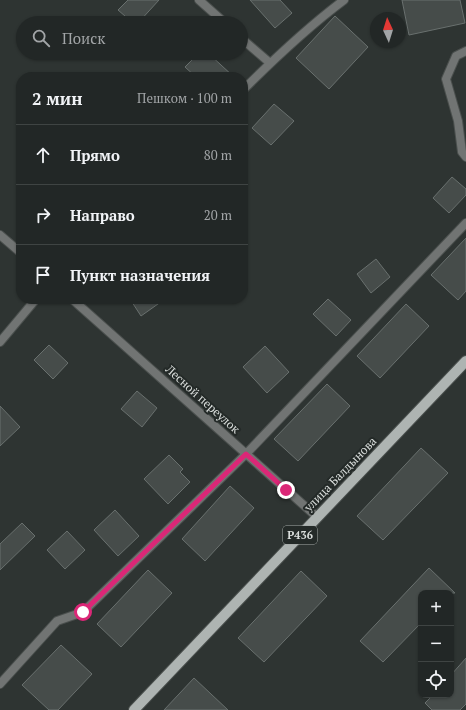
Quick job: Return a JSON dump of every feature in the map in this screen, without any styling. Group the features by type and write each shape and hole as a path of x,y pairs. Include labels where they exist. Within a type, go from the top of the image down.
{"main road":[{"name":"улица Балдынова","path":"134,710 466,361"}],"street":[{"path":"199,0 217,16"},
{"path":"248,85 270,63 327,12 344,0"},
{"path":"248,44 270,63"},
{"path":"466,51 456,56 446,79 458,121 462,152 466,157"},
{"path":"0,684 57,620 83,612 246,454 466,223"},
{"path":"0,235 16,249"},
{"path":"0,342 32,304"},
{"name":"Лесной переулок","path":"78,304 317,517"}],"building":[{"path":"128,0 159,0 144,16 125,16 118,10"},
{"path":"250,0 280,0 292,13 275,28"},
{"path":"402,0 460,0 465,23 409,35 406,12 404,12"},
{"path":"335,16 368,47 329,89 296,58"},
{"path":"192,60 216,60 229,72 190,72 185,67"},
{"path":"274,104 294,121 271,145 252,128"},
{"path":"452,177 466,189 466,195 449,213 433,198"},
{"path":"466,238 466,291 458,300 431,275"},
{"path":"376,259 390,277 371,293 357,274"},
{"path":"328,299 351,320 336,336 313,314"},
{"path":"133,304 158,304 141,316"},
{"path":"406,304 429,326 380,378 357,356"},
{"path":"49,345 68,363 53,379 34,360"},
{"path":"265,346 289,372 267,393 243,367"},
{"path":"327,384 350,406 298,461 274,439"},
{"path":"137,391 157,408 142,427 121,409"},
{"path":"0,406 20,427 0,446"},
{"path":"421,448 448,473 383,540 357,516"},
{"path":"169,455 183,469 180,472 190,482 168,504 144,479"},
{"path":"230,486 254,508 205,561 182,539"},
{"path":"115,510 139,536 118,556 94,530"},
{"path":"22,523 35,536 0,570 0,544"},
{"path":"67,531 85,550 65,569 47,550"},
{"path":"429,568 452,590 418,590 418,626 383,662 360,641"},
{"path":"148,570 172,593 121,647 97,624"},
{"path":"301,571 327,596 264,662 238,638"},
{"path":"61,645 92,674 58,710 49,710 22,685"},
{"path":"466,658 466,704 460,710 432,710 425,703 430,698 454,698 454,672"},
{"path":"194,678 228,710 164,710"}],"route":[{"path":"83,612 246,454 286,490"}]}
